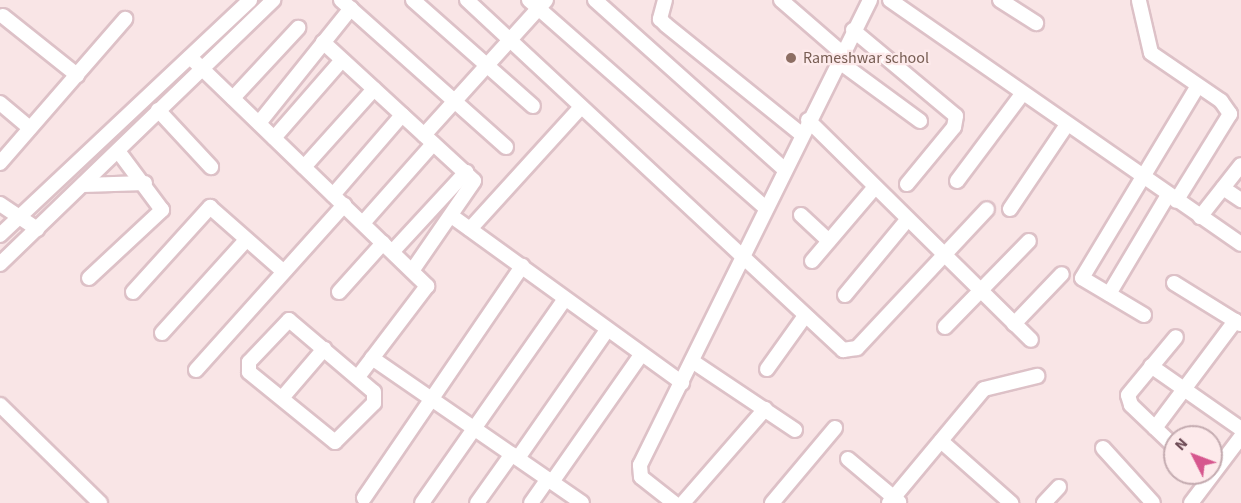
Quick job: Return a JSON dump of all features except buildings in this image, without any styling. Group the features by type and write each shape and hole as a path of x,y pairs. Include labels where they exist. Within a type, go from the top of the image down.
{"street":[{"path":"0,235 249,0"},
{"path":"0,264 273,0"},
{"path":"413,0 533,106"},
{"path":"467,0 843,350 857,348 987,209"},
{"path":"595,0 783,168"},
{"path":"665,0 660,10 666,25 801,134"},
{"path":"781,0 839,56 920,121"},
{"path":"674,503 641,477 640,465 682,383 783,168 870,0"},
{"path":"890,0 1141,178 1241,243"},
{"path":"1000,0 1036,23"},
{"path":"1109,294 1230,114 1198,86 1151,53 1139,0"},
{"path":"363,223 429,139 456,100 510,40 538,3 766,208"},
{"path":"259,123 323,42 346,4 506,147"},
{"path":"3,16 77,75"},
{"path":"0,163 125,20"},
{"path":"233,98 298,28"},
{"path":"853,30 956,116 954,127 907,184"},
{"path":"323,42 466,172 474,186 412,271"},
{"path":"190,57 427,286 358,377"},
{"path":"274,138 342,60"},
{"path":"1144,315 1082,278 1198,86"},
{"path":"304,167 374,89"},
{"path":"957,181 1022,94"},
{"path":"0,103 30,129"},
{"path":"470,229 581,107"},
{"path":"158,110 212,167"},
{"path":"333,195 402,115"},
{"path":"808,120 943,256 1031,340"},
{"path":"1010,209 1066,126"},
{"path":"90,278 162,210 145,183 118,151"},
{"path":"1200,217 1241,165"},
{"path":"339,292 466,172"},
{"path":"83,185 145,183"},
{"path":"812,261 875,187"},
{"path":"1223,188 1241,200"},
{"path":"0,204 37,229"},
{"path":"196,370 344,206"},
{"path":"133,292 210,207 284,272"},
{"path":"801,215 829,241"},
{"path":"453,217 682,383"},
{"path":"845,295 907,220"},
{"path":"162,333 246,240"},
{"path":"945,327 1029,241"},
{"path":"363,498 522,266"},
{"path":"1014,324 1062,274"},
{"path":"1155,428 1238,323 1174,283"},
{"path":"422,503 565,299"},
{"path":"767,369 805,316"},
{"path":"289,320 358,377 374,392 374,403 335,442 249,372 249,362 289,320"},
{"path":"477,503 515,456 607,330"},
{"path":"1163,436 1128,401 1150,366 1176,337"},
{"path":"282,398 324,349"},
{"path":"531,503 550,481 641,355"},
{"path":"372,358 582,503"},
{"path":"692,362 795,430"},
{"path":"1150,366 1241,429"},
{"path":"848,459 895,501 984,389 1037,376"},
{"path":"0,405 100,503"},
{"path":"683,503 765,409"},
{"path":"772,503 835,428"},
{"path":"1223,457 1241,437"},
{"path":"942,441 1002,500"},
{"path":"1103,448 1153,503"},
{"path":"1191,503 1201,485"},
{"path":"1044,503 1059,487"}],"place":[{"name":"Rameshwar school","path":"791,58"}]}
